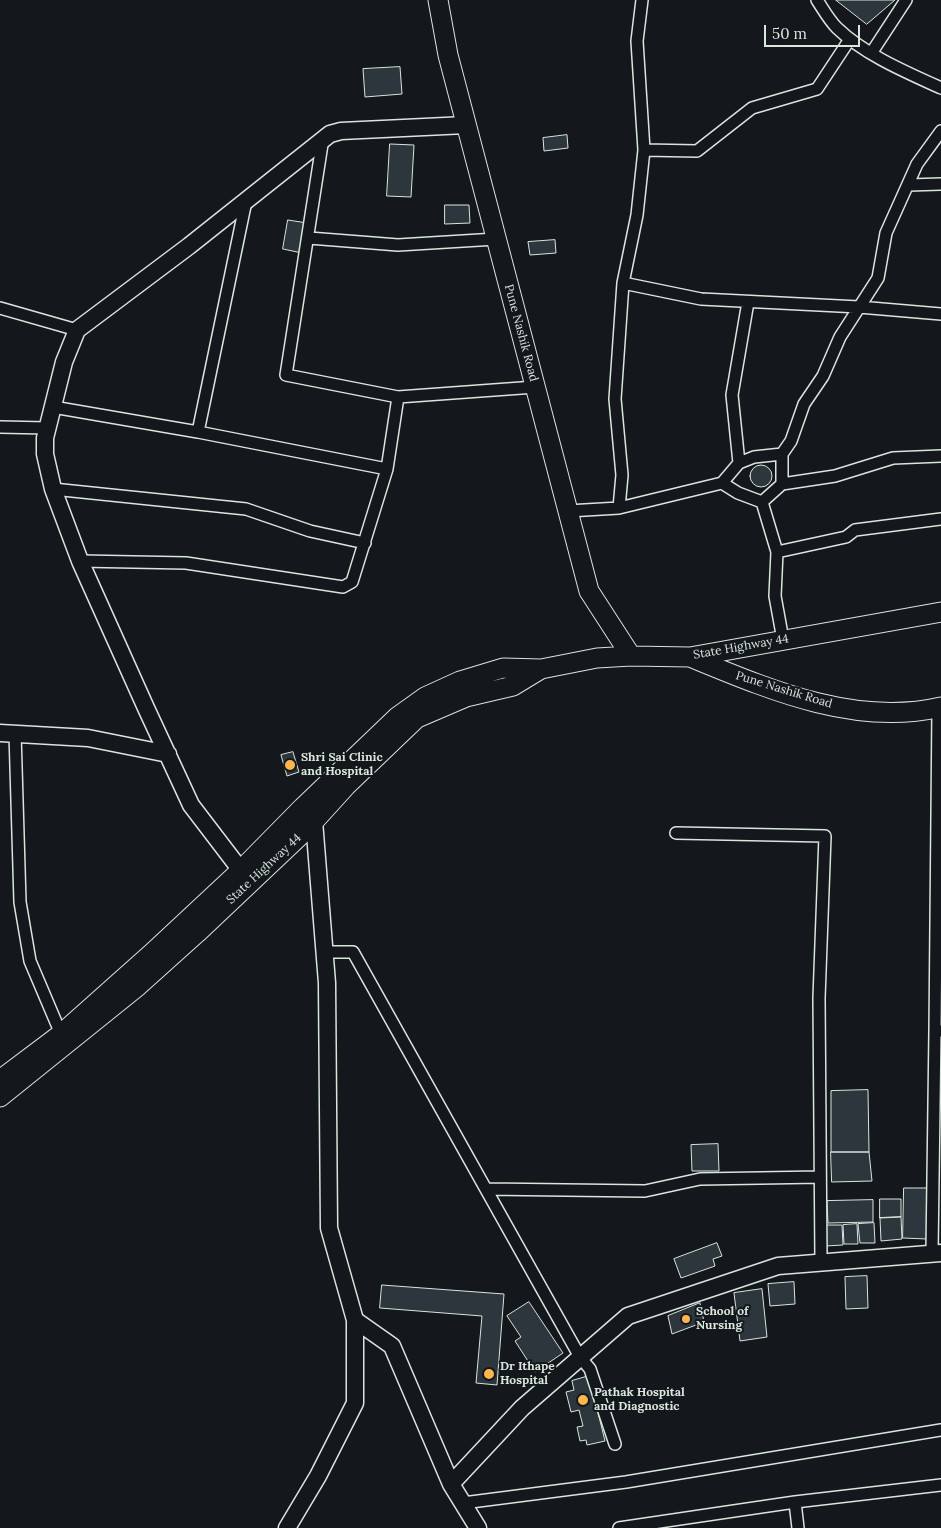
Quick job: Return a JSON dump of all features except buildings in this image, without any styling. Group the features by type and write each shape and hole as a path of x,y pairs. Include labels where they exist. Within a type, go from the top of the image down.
{"main road":[{"name":"Pune Nashik Road","path":"438,0 448,56 589,591 631,656"},
{"name":"State Highway 44","path":"0,1097 138,986 245,877 414,712 460,680 503,668 540,670 597,658 690,656 941,612"},
{"name":"Pune Nashik Road","path":"690,656 741,678 833,706 888,714 940,707"},
{"name":"State Highway 44","path":"0,1080 61,1034 245,877"}],"street":[{"path":"619,508 622,475 615,399 623,283 637,215 644,150 637,41 642,0"},
{"path":"817,0 836,27 850,39 941,88"},
{"path":"872,52 906,0"},
{"path":"644,150 697,151 752,108 817,89 850,39"},
{"path":"245,877 191,805 80,561 54,489 45,454 48,428 64,362 78,330 330,134 341,131 466,125"},
{"path":"782,484 782,454 791,441 804,404 823,376 840,337 878,278 886,234 917,164 941,131"},
{"path":"324,138 286,375 398,397 535,387"},
{"path":"909,185 941,184"},
{"path":"198,432 246,201"},
{"path":"309,238 398,245 496,239"},
{"path":"623,283 701,299 859,307 941,314"},
{"path":"739,463 732,395 748,302"},
{"path":"0,308 78,330"},
{"path":"80,561 186,564 343,587 352,582 387,469 398,397"},
{"path":"53,407 198,432 387,469"},
{"path":"0,427 48,428"},
{"path":"568,511 619,508 722,483 739,463 754,457 782,454"},
{"path":"762,502 782,484 835,476 893,458 941,456"},
{"path":"722,483 738,493 762,502"},
{"path":"54,489 246,509 310,531 365,544"},
{"path":"762,502 777,552 775,596 783,640"},
{"path":"777,552 846,537 854,530 941,519"},
{"path":"451,1484 522,1408 628,1316 778,1266 939,1254 940,707"},
{"path":"61,1034 30,961 20,902 7,733 88,738 168,754"},
{"path":"287,1528 318,1476 355,1402 355,1320 329,1228 325,952 309,814"},
{"path":"676,834 825,836 819,998 821,1262"},
{"path":"325,952 353,952 580,1358 590,1369 615,1444"},
{"path":"486,1189 645,1191 700,1179 820,1177"},
{"path":"355,1320 392,1346 451,1484 478,1528"},
{"path":"463,1503 626,1482 941,1430"},
{"path":"619,1528 796,1502 941,1485"},
{"path":"796,1502 798,1528"}],"place":[{"name":"Shri Sai Clinic and Hospital","path":"290,765"},
{"name":"School of Nursing","path":"686,1319"},
{"name":"Dr Ithape Hospital","path":"489,1374"},
{"name":"Pathak Hospital and Diagnostic","path":"583,1400"}]}
